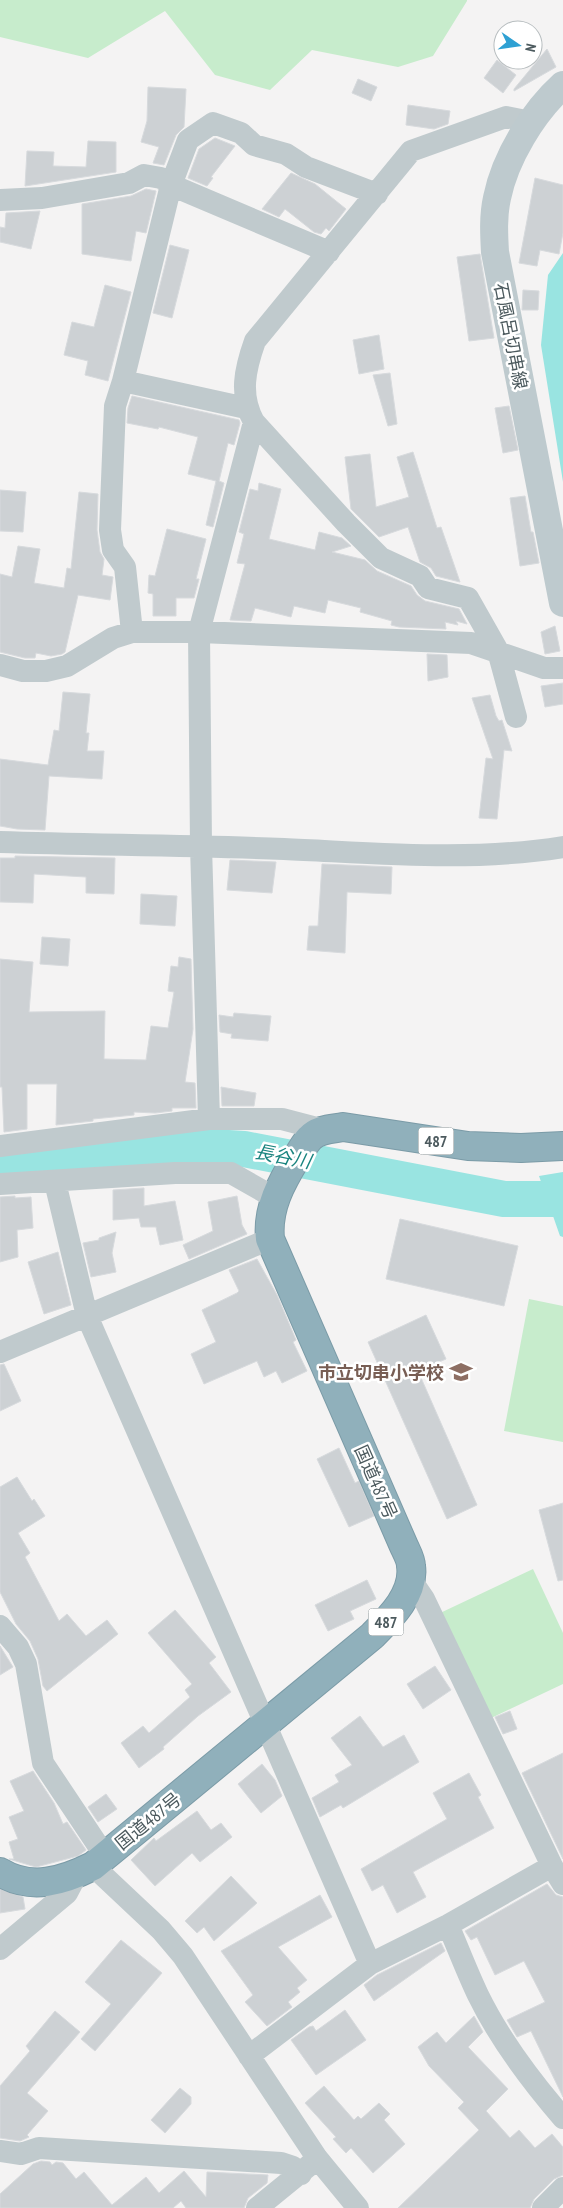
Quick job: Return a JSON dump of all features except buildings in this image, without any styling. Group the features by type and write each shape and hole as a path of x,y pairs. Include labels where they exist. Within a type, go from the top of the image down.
{"highway":[{"name":"487","path":"317,1133 342,1127 468,1146 521,1148 563,1146"},
{"name":"国道487号","path":"0,1872 31,1883 50,1883 91,1865 372,1636 396,1612 411,1580 412,1565 270,1239 268,1222 278,1190 317,1133"}],"main road":[{"name":"石風呂切串線","path":"563,85 548,99 531,122 506,170 497,198 494,227 495,252 563,603"}],"street":[{"path":"208,1119 201,846 199,632 250,415 244,387 247,364 255,341 411,151 506,117 531,122"},
{"path":"132,632 125,567 113,550 110,530 115,406 123,382 171,185 188,140 213,123 240,133 254,144 286,154 306,167 377,194"},
{"path":"0,200 42,198 90,190 129,183 144,175 161,178 171,185 329,252"},
{"path":"123,382 250,415 346,524 381,558 420,576 428,588 468,598 498,651 516,716"},
{"path":"0,665 23,671 46,671 67,666 113,638 132,632 199,632 471,643 544,668 563,668"},
{"path":"0,842 201,846 464,857 525,853 563,847"},
{"path":"0,1146 208,1119 282,1119 317,1133"},
{"path":"0,1184 175,1173 231,1173 278,1190"},
{"path":"55,1182 87,1316 370,1964"},
{"path":"0,1352 270,1239"},
{"path":"249,2056 370,1964 448,1925 557,1875 424,1599 411,1580"},
{"path":"0,1626 18,1647 26,1664 43,1763 91,1865 161,1930 183,1956 317,2158 358,2208"},
{"path":"0,1949 67,1893 91,1865"},
{"path":"448,1925 479,1996 532,2082 563,2118"},
{"path":"0,2151 21,2154 39,2148 280,2163 294,2167 301,2174"},
{"path":"257,2208 301,2174 317,2158"},
{"path":"542,2208 563,2188"}],"green space":[{"path":"0,0 467,1 433,56 398,67 312,50 270,90 215,75 165,11 88,58 0,37"},
{"path":"529,1299 563,1306 563,1442 504,1431"},
{"path":"533,1569 563,1633 563,1684 487,1720 438,1614"}],"water":[{"path":"563,253 563,482 541,345 548,275"},
{"path":"563,1172 563,1237 560,1236 539,1176"}],"waterway":[{"name":"長谷川","path":"0,1162 180,1145 244,1149 504,1199 563,1199"}],"place":[{"name":"市立切串小学校","path":"461,1372"}]}
